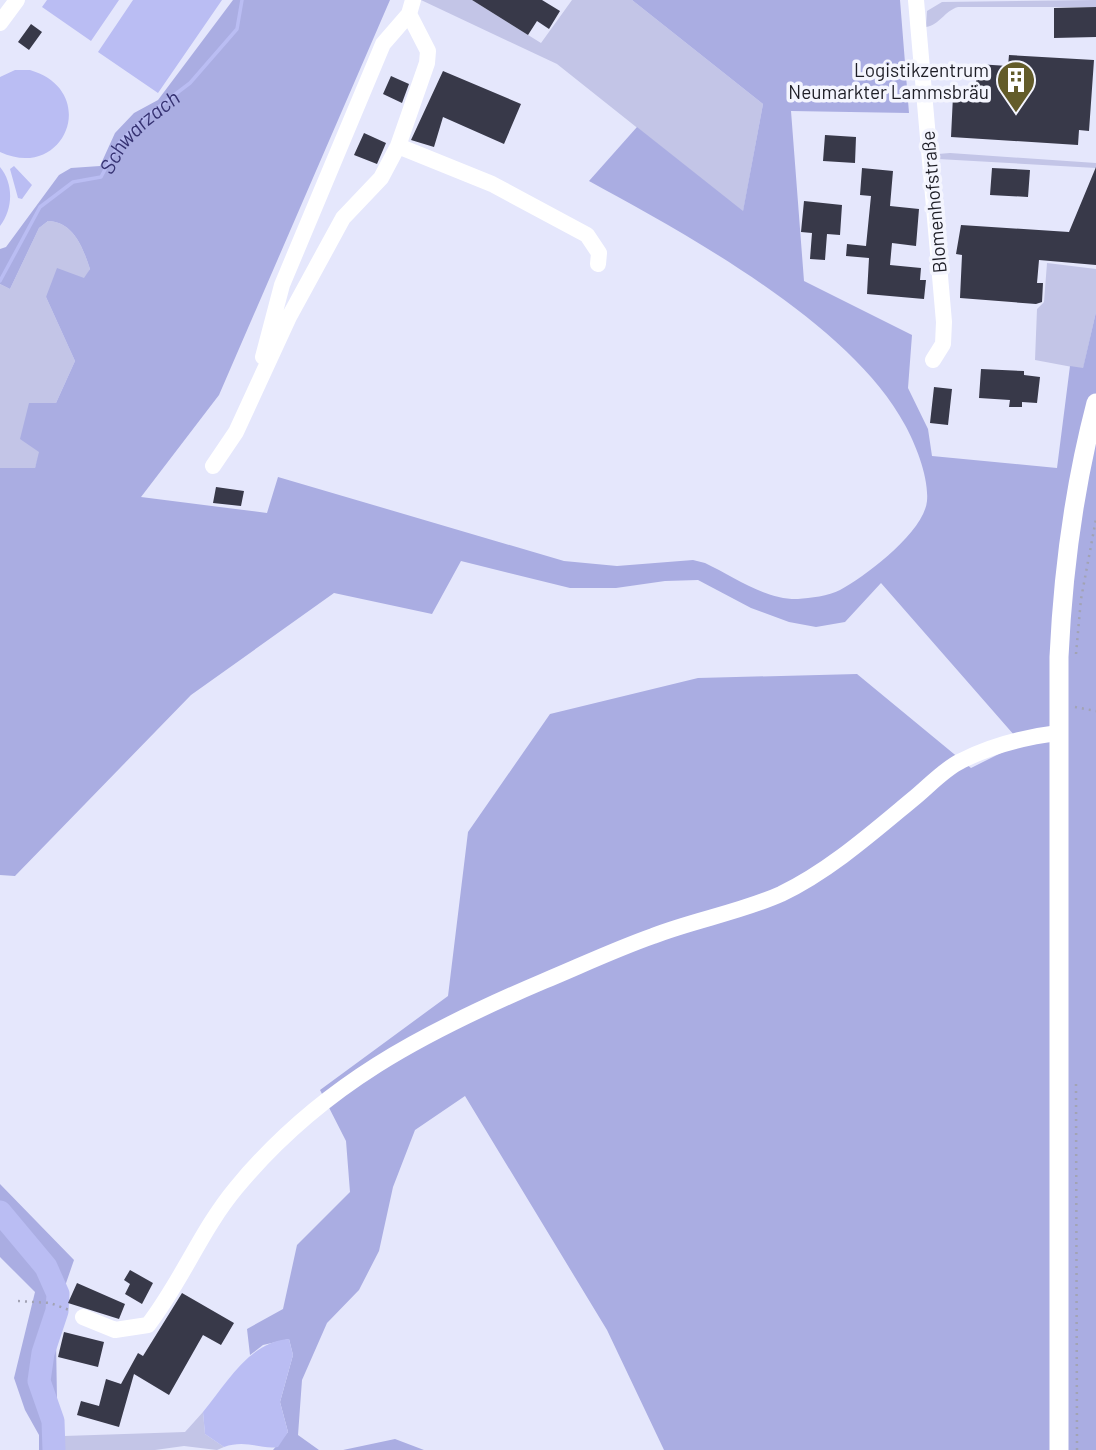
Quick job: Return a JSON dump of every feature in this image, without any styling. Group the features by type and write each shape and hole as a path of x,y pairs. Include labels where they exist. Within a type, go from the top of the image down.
{"main road":[{"path":"1059,1450 1058,733 1061,605 1067,541 1082,457 1096,403"}],"street":[{"path":"0,23 17,0"},
{"name":"Blomenhofstraße","path":"916,0 944,322 943,344 933,360"},
{"path":"213,466 236,432 289,317 343,218 381,178 398,146 423,77 428,51 411,7"},
{"path":"254,391 282,285 383,44 411,7"},
{"path":"398,146 492,184 587,235 599,253 598,264"},
{"path":"76,1313 115,1330 148,1325 187,1266 208,1224 236,1187 309,1115 366,1069 394,1052 472,1012 652,936 780,894 816,873 875,830 959,761 1025,738 1058,733"}],"path":[{"path":"1076,662 1081,599 1096,519"},
{"path":"1074,695 1074,707 1096,711"},
{"path":"1076,1081 1077,1450"},
{"path":"18,1301 50,1303 76,1313"}],"shaded area":[{"path":"47,0 119,0 91,41 42,7"},
{"path":"133,0 222,0 158,93 98,52"},
{"path":"233,0 390,0 219,395 141,497 267,513 278,477 564,561 617,566 693,560 705,563 773,596 798,599 840,590 864,575 905,539 923,513 927,501 926,482 909,433 880,388 847,352 764,285 673,228 589,181 637,127 743,211 763,104 632,0 900,0 909,113 791,111 804,281 912,335 908,388 928,429 932,456 1057,468 1070,366 1083,368 1096,312 1096,1450 664,1450 607,1330 465,1096 415,1130 393,1187 379,1251 359,1290 327,1323 302,1380 298,1435 319,1450 273,1450 288,1432 280,1402 293,1355 289,1339 263,1345 250,1355 247,1329 283,1309 297,1245 350,1192 346,1141 320,1090 448,996 468,832 550,714 698,678 857,674 971,768 1021,743 881,583 845,622 816,627 789,622 751,608 698,580 665,581 616,588 570,588 461,561 432,614 334,593 191,695 15,876 0,875 0,468 35,468 39,452 20,439 29,403 56,403 75,361 46,297 57,268 84,278 90,269 76,238 71,231 57,222 48,221 39,228 10,289 0,284 0,249 6,247 59,175 71,168 100,166 115,133 134,113 158,100"},
{"path":"421,0 472,0 541,43 572,0 632,0 763,104 743,212 557,64"},
{"path":"1096,0 1096,7 958,7 935,24 926,27 927,11 942,2"},
{"path":"15,70 30,70 52,81 64,96 69,113 66,130 57,145 42,155 23,158 0,152 0,77"},
{"path":"938,154 1096,163 1096,168 938,159"},
{"path":"14,166 32,185 22,199 18,198 10,169"},
{"path":"0,167 8,181 10,196 7,212 0,226"},
{"path":"48,221 57,222 71,231 90,269 85,279 46,297 75,361 56,403 35,468 0,468 0,284 10,289 39,228"},
{"path":"1047,263 1096,269 1096,312 1083,369 1035,360 1037,309 1044,302"},
{"path":"0,1184 74,1260 64,1289 67,1315 56,1339 57,1401 65,1450 39,1450 39,1435 25,1410 14,1378 35,1292 0,1257"},
{"path":"289,1339 293,1355 280,1402 288,1432 278,1447 239,1444 224,1447 205,1434 203,1412 230,1377 262,1348"},
{"path":"203,1412 205,1434 224,1447 217,1450 184,1446 155,1450 65,1450 64,1436 185,1432"},
{"path":"395,1439 424,1450 343,1450"}],"building":[{"path":"472,0 542,0 560,11 549,29 537,21 528,35"},
{"path":"1096,7 1096,37 1054,38 1054,8"},
{"path":"31,24 42,32 29,50 18,42"},
{"name":"Logistikzentrum Neumarkter Lammsbräu","path":"1009,55 1094,60 1089,131 1079,130 1078,145 951,137 953,96 975,97 977,64 1008,66"},
{"path":"443,71 521,104 504,144 443,117 434,147 411,140"},
{"path":"391,76 409,84 402,103 383,94"},
{"path":"364,133 386,143 377,164 354,155"},
{"path":"825,135 856,137 855,163 823,161"},
{"path":"1096,167 1096,265 1039,260 1037,283 1043,283 1042,302 1036,304 960,298 962,255 956,254 961,225 1069,232"},
{"path":"862,168 893,171 890,206 919,209 916,246 892,243 890,265 921,268 920,280 926,280 924,299 867,294 869,258 846,256 847,244 866,246 871,196 860,195"},
{"path":"992,168 1030,170 1028,197 990,195"},
{"path":"804,201 842,205 840,235 827,234 825,260 810,259 812,233 801,232"},
{"path":"981,369 1024,371 1024,375 1040,377 1037,403 1022,402 1022,407 1009,407 1010,400 979,398"},
{"path":"934,387 952,389 948,425 930,423"},
{"path":"216,487 244,491 241,506 213,503"},
{"path":"130,1270 153,1283 142,1304 125,1294 130,1284 124,1280"},
{"path":"77,1283 125,1304 119,1319 68,1303"},
{"path":"182,1293 234,1323 221,1345 203,1335 169,1395 134,1374 119,1427 77,1415 81,1401 99,1406 106,1379 121,1384 138,1353 143,1356"},
{"path":"64,1332 104,1342 98,1367 58,1357"}],"waterway":[{"name":"Schwarzach","path":"0,281 40,207 73,182 101,177 119,143 144,118 190,83 237,29 242,0"},
{"name":"Schwarzach","path":"0,1212 46,1267 58,1294 57,1311 43,1353 39,1381 53,1421 54,1450"}],"place":[{"name":"Logistikzentrum Neumarkter Lammsbräu","path":"1016,114"}]}
